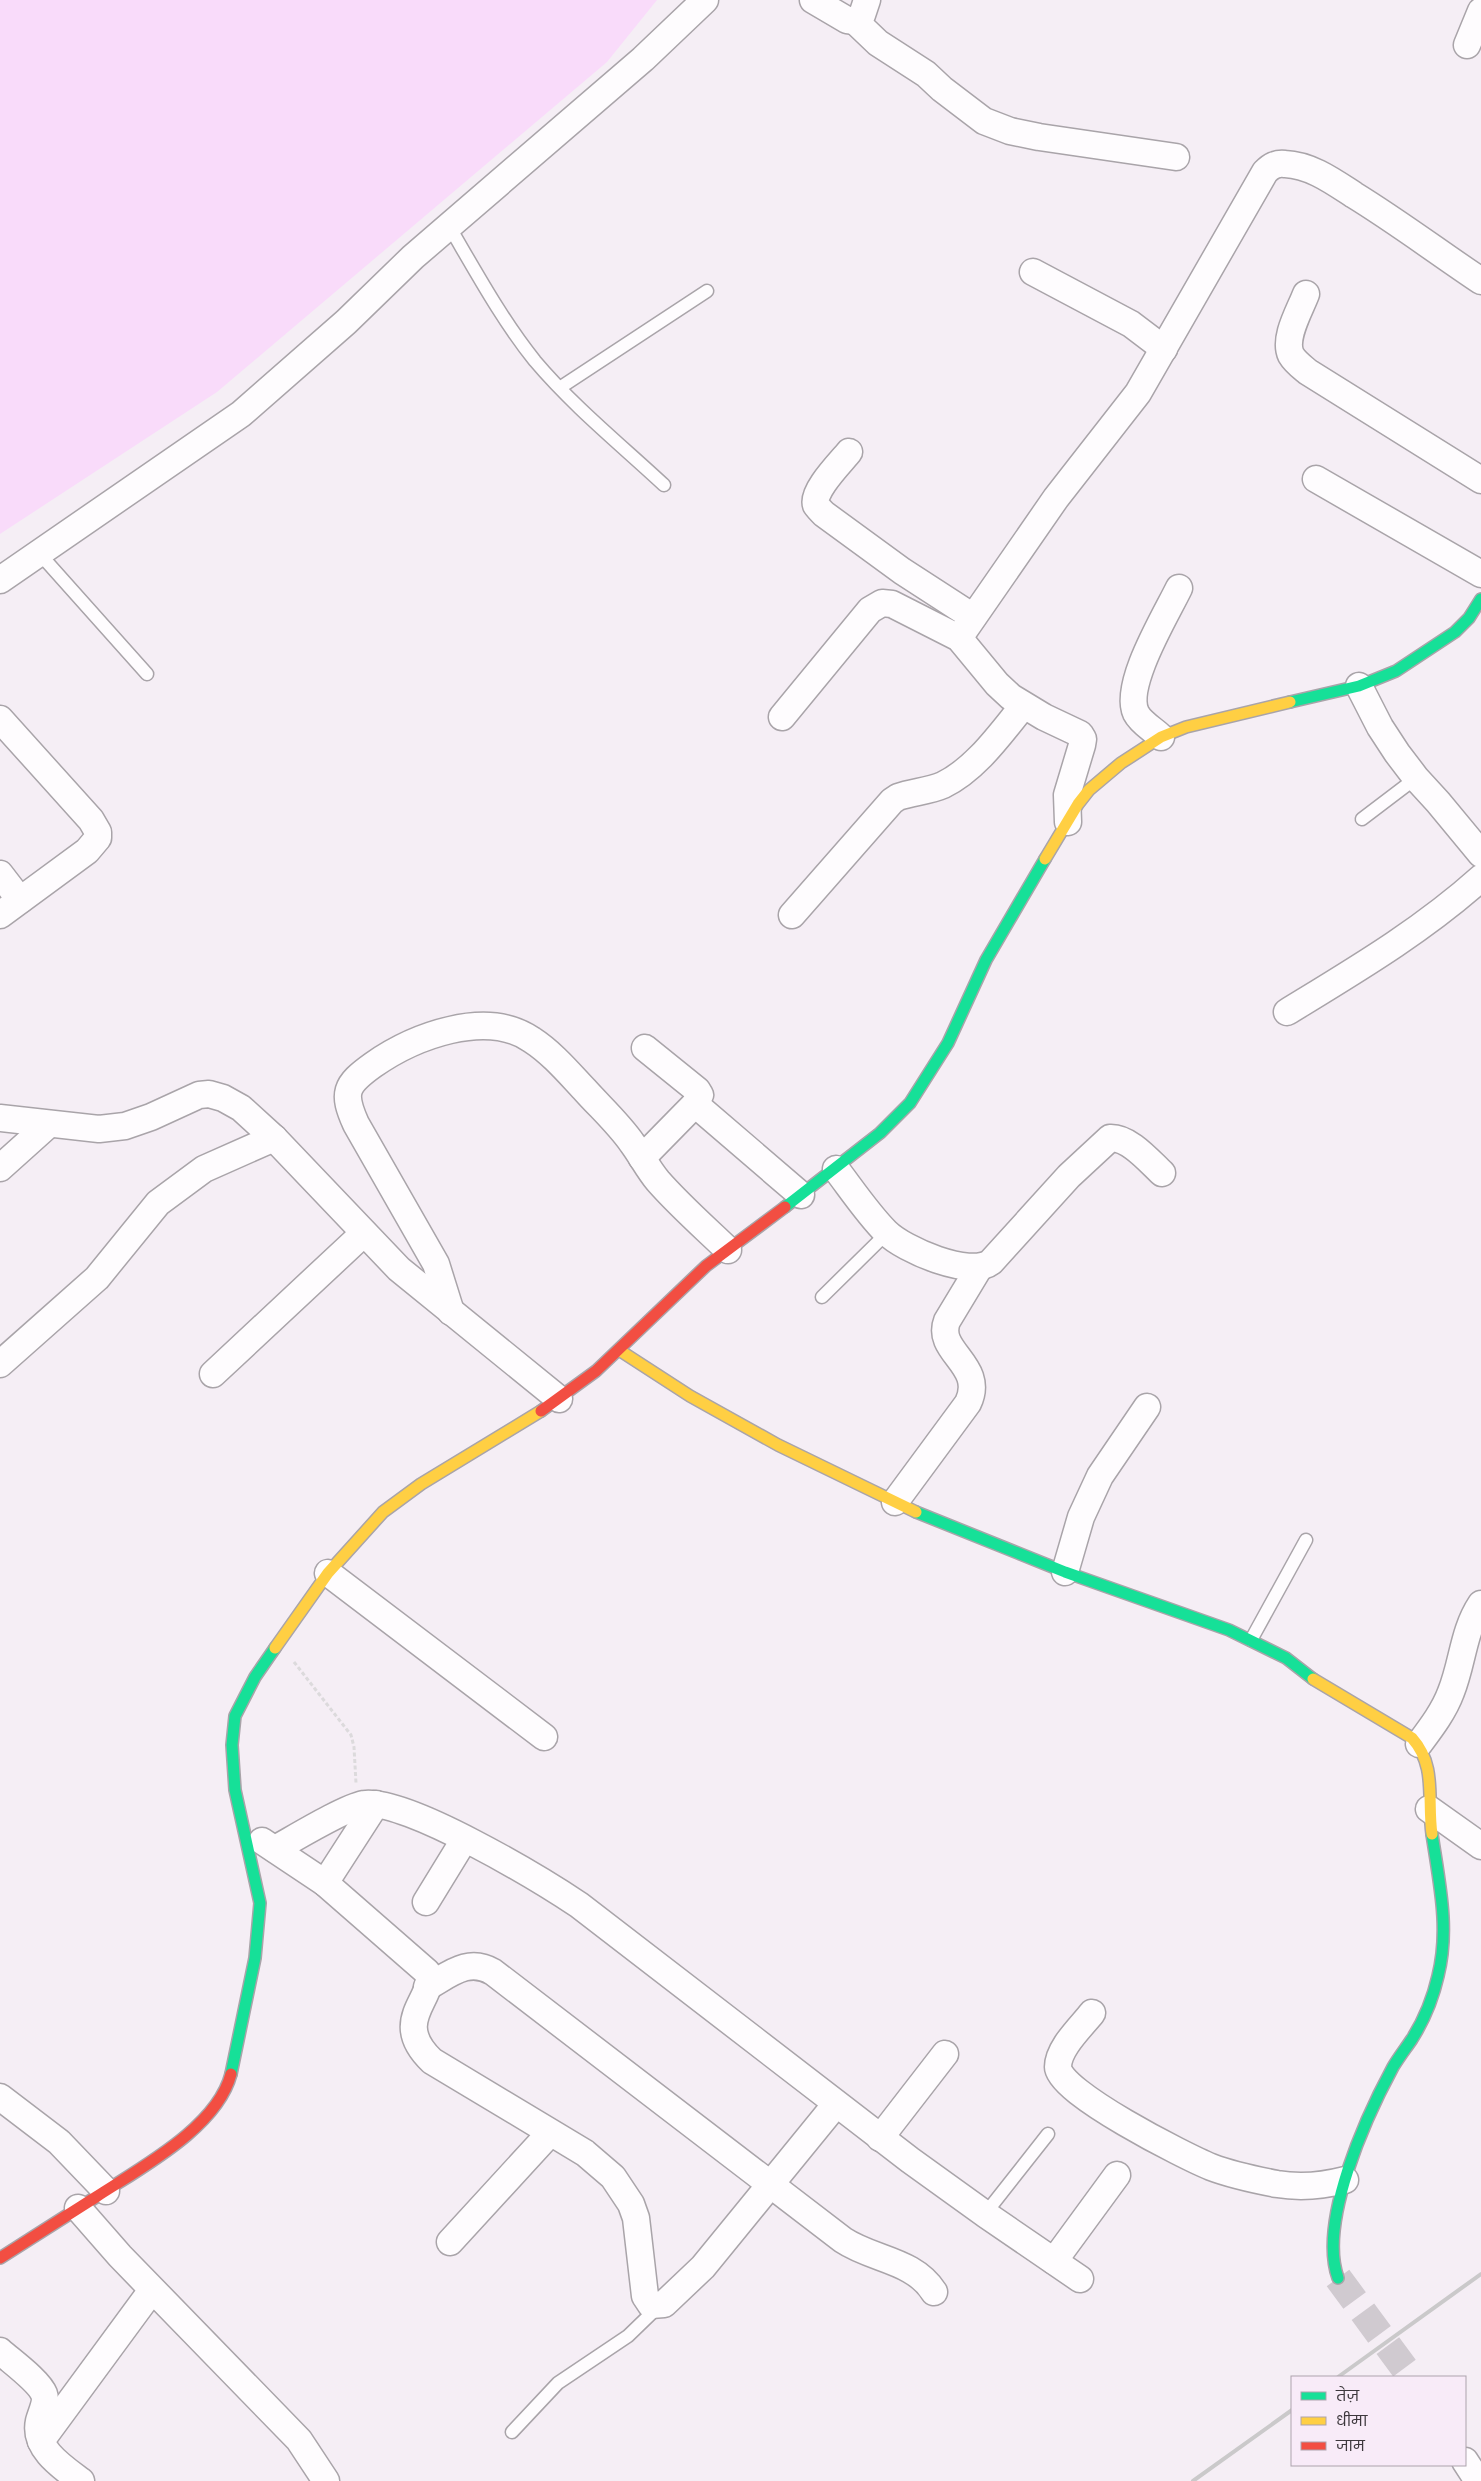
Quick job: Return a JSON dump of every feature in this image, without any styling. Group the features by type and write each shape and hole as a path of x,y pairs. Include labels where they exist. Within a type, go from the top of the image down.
{"street":[{"path":"0,580 241,414 346,322 413,257 643,59 705,0"},
{"path":"813,0 847,20 861,11 878,43 926,74 942,89 984,121 1010,131 1039,137 1176,157"},
{"path":"1467,45 1481,11"},
{"path":"959,638 1056,498 1138,393 1265,172 1273,165 1285,163 1303,167 1326,177 1398,222 1481,282"},
{"path":"1033,272 1131,324 1164,349"},
{"path":"1306,294 1288,346 1291,355 1298,363 1316,377 1481,480"},
{"path":"849,452 821,487 816,499 816,505 824,514 902,571 973,617"},
{"path":"1316,478 1481,574"},
{"path":"1161,737 1138,717 1135,712 1134,693 1140,670 1179,588"},
{"path":"0,2258 161,2155 201,2122 221,2098 230,2078 254,1967 260,1924 260,1903 235,1790 232,1744 235,1716 255,1677 328,1573 383,1512 421,1484 526,1422 596,1371 669,1299 728,1250 836,1169 880,1133 910,1103 948,1043 986,960 1068,822 1084,797 1102,778 1161,737 1194,725 1359,686 1396,671 1448,637 1469,618 1481,599"},
{"path":"782,717 875,606 882,603 905,608 959,638 997,684 1023,706 1074,731 1083,739 1067,795 1068,822"},
{"path":"1359,686 1380,727 1416,778 1481,854"},
{"path":"792,914 892,801 898,797 944,785 991,745 1023,706"},
{"path":"0,718 91,820 98,832 95,844 87,851 10,908 0,874"},
{"path":"1287,1012 1430,921 1481,878"},
{"path":"452,1312 436,1264 356,1124 348,1106 347,1093 356,1077 390,1053 422,1038 458,1029 492,1025 516,1032 531,1039 556,1060 620,1128 657,1180 728,1250"},
{"path":"642,1158 695,1104 699,1097 697,1090 645,1048"},
{"path":"0,1118 99,1129 125,1126 151,1117 199,1095 209,1094 223,1098 241,1108 274,1138 399,1270 559,1399"},
{"path":"695,1104 801,1196"},
{"path":"0,1168 49,1124"},
{"path":"0,1364 97,1278 123,1249 158,1204 204,1169 274,1138"},
{"path":"836,1169 887,1233 914,1251 954,1264 979,1268 985,1266 996,1257 1069,1176 1110,1138 1116,1138 1128,1144 1162,1173"},
{"path":"213,1374 364,1233"},
{"path":"895,1502 968,1403 972,1394 973,1380 946,1338 944,1330 947,1321 979,1268"},
{"path":"619,1350 690,1396 778,1445 895,1502 1065,1572 1251,1640 1286,1658 1316,1681 1419,1744 1430,1767 1429,1809 1446,1914 1444,1942 1438,1975 1426,2013 1366,2116 1345,2180 1330,2251 1332,2265 1338,2278"},
{"path":"1065,1572 1081,1517 1100,1476 1147,1407"},
{"path":"328,1573 544,1737"},
{"path":"1419,1744 1440,1714 1451,1692 1459,1668 1467,1630 1481,1604"},
{"path":"325,1883 367,1805"},
{"path":"275,1849 367,1805 410,1814 536,1876 579,1905 880,2138 984,2214 1080,2278"},
{"path":"1429,1809 1481,1846"},
{"path":"244,1830 325,1883 424,1969 428,1976 427,1987 414,2018 415,2033 421,2050 432,2061 550,2132 600,2165 614,2177 631,2204 640,2234 646,2296 651,2305 659,2306 668,2301 703,2266 836,2104"},
{"path":"426,1902 464,1840"},
{"path":"427,1987 465,1965 484,1966 848,2243 865,2252 902,2264 921,2276 934,2292"},
{"path":"1092,2013 1065,2050 1058,2068 1061,2076 1067,2083 1090,2100 1172,2149 1213,2168 1260,2180 1304,2187 1345,2180"},
{"path":"880,2138 945,2054"},
{"path":"0,2097 59,2142 106,2190"},
{"path":"450,2242 550,2132"},
{"path":"1054,2261 1117,2175"},
{"path":"78,2208 152,2290 300,2440 312,2456 326,2481"},
{"path":"40,2440 152,2290"},
{"path":"0,2351 44,2394 45,2401 39,2423 40,2440 55,2461 81,2481"},
{"path":"1466,2463 1478,2481"}],"lane":[{"path":"449,226 504,317 536,362 664,485"},
{"path":"561,387 707,291"},
{"path":"38,553 147,674"},
{"path":"1362,819 1416,778"},
{"path":"822,1297 887,1233"},
{"path":"1251,1640 1306,1540"},
{"path":"984,2214 1048,2134"},
{"path":"512,2432 558,2383 628,2336 659,2306"}],"path":[{"path":"278,1642 351,1735 367,1805"}],"shaded area":[{"path":"0,0 657,0 607,62 217,392 0,534"}],"tunnel":[{"path":"1338,2278 1410,2376"}],"railway":[{"path":"1339,2376 1481,2274"},
{"path":"1193,2481 1291,2411"}],"traffic: fast":[{"path":"1290,702 1359,686 1396,671 1455,632 1469,618 1481,599"},
{"path":"785,1207 880,1133 910,1103 948,1043 986,960 1045,859"},
{"path":"916,1512 1065,1572 1229,1630 1286,1658 1313,1679"},
{"path":"231,2074 255,1958 260,1903 235,1790 232,1745 235,1716 255,1677 275,1648"},
{"path":"1338,2278 1334,2255 1334,2228 1339,2200 1348,2170 1358,2141 1382,2088 1424,2017 1438,1976 1443,1940 1443,1923 1432,1834"}],"traffic: slow":[{"path":"1045,859 1078,804 1089,790 1121,763 1161,737 1186,727 1290,702"},
{"path":"619,1350 690,1396 778,1445 916,1512"},
{"path":"275,1648 328,1573 383,1512 421,1484 541,1411"},
{"path":"1313,1679 1412,1738 1420,1749 1428,1771 1432,1834"}],"traffic: jam":[{"path":"541,1411 596,1371 706,1266 785,1207"},
{"path":"0,2258 175,2145 210,2112 223,2094 231,2074"}]}
